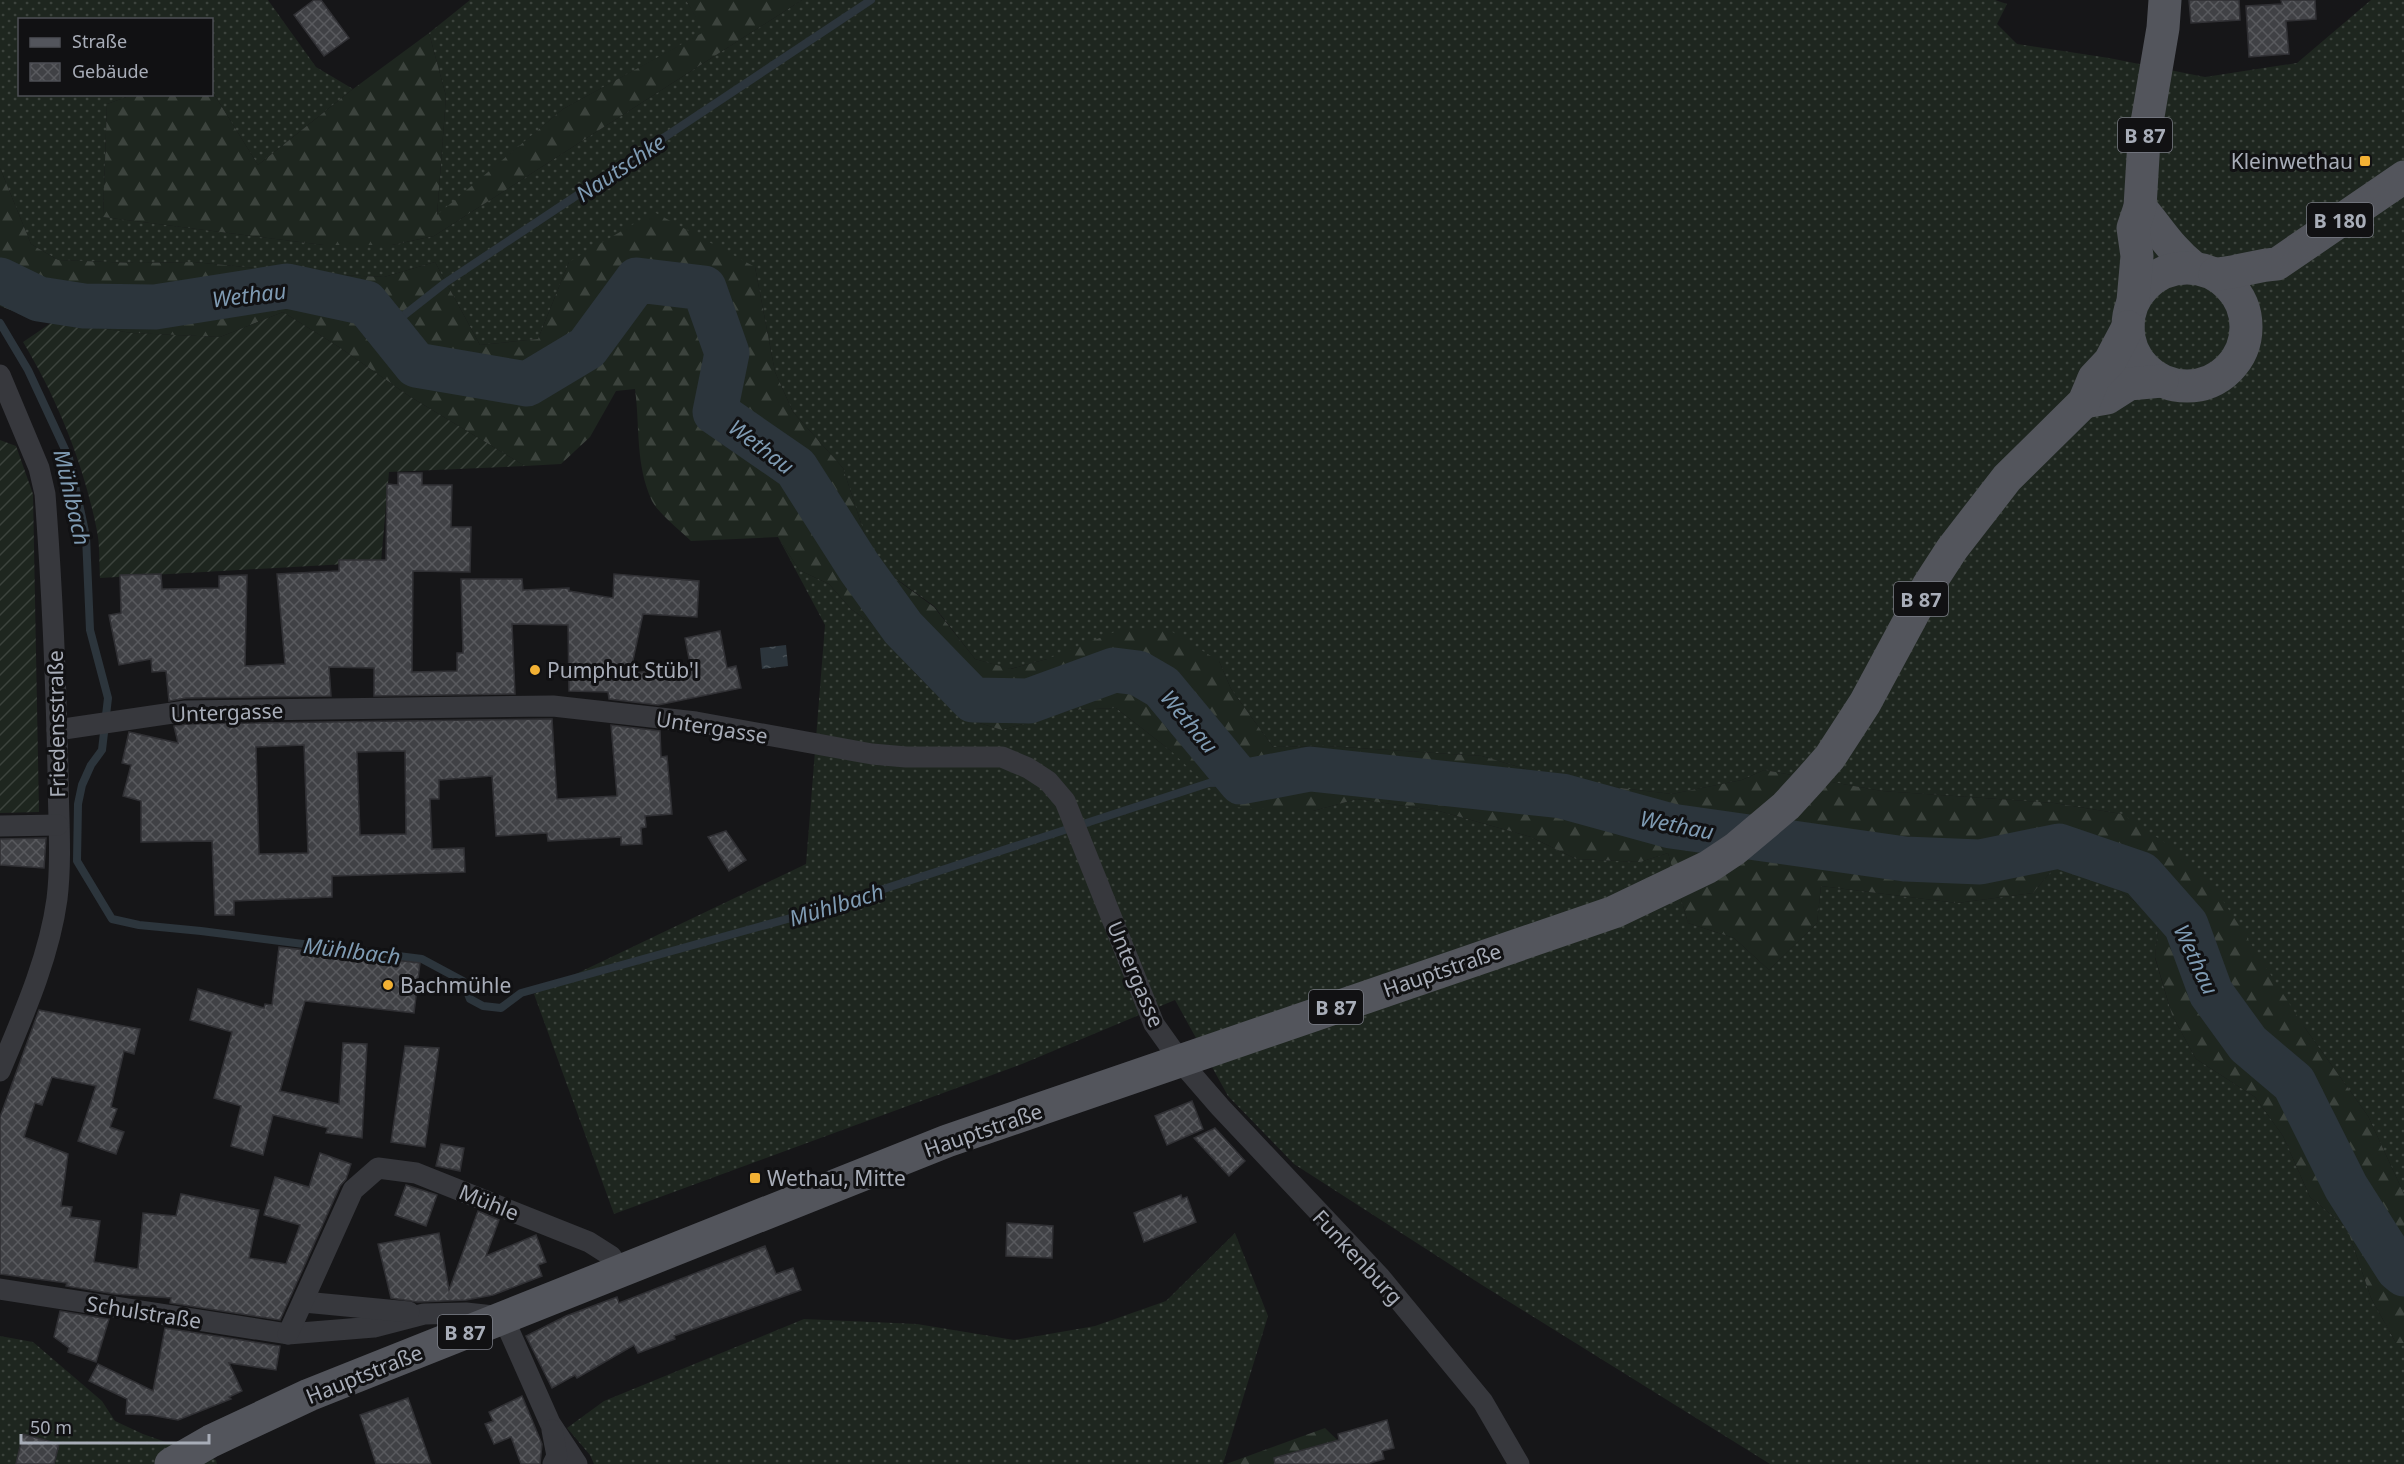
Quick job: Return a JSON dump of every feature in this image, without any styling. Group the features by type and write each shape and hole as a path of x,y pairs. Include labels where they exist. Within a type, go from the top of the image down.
{"main road":[{"name":"B 87","path":"2084,402 2094,378 2110,361 2131,314 2137,256 2133,228 2140,207 2140,174 2144,140 2163,28 2165,0"},
{"name":"B 180","path":"2204,271 2240,272 2260,265 2277,264 2404,177"},
{"path":"2140,207 2154,223 2170,248 2230,286 2241,302 2246,328 2239,356 2218,377 2190,386 2162,381 2148,372 2137,359 2130,344 2131,314 2144,286 2158,275 2175,268 2204,271"},
{"name":"B 180","path":"2246,328 2253,307 2271,280 2277,264"},
{"name":"B 87","path":"2084,402 2107,398 2118,390 2137,382 2162,381"},
{"name":"Hauptstraße","path":"171,1464 211,1441 309,1395 954,1139 1614,912 1708,867 1735,849 1786,806 1830,757 1865,703 1928,586 1973,519 2007,478 2084,402"}],"street":[{"name":"Friedensstraße","path":"0,375 39,468 45,494 56,681 58,825 57,898 51,929 43,957 0,1071"},
{"name":"Untergasse","path":"57,730 186,711 553,706 696,722 872,754 906,758 1002,757 1028,768 1048,781 1065,801 1154,1024 1181,1062"},
{"path":"0,826 58,825"},
{"name":"Funkenburg","path":"1181,1062 1280,1173 1380,1277 1483,1402 1519,1464"},
{"name":"Mühle","path":"304,1302 352,1190 378,1168 408,1170 589,1242 611,1256 621,1270"},
{"name":"Schulstraße","path":"0,1289 288,1334 374,1327 424,1314 466,1313 503,1317"},
{"path":"288,1334 304,1302 424,1314"},
{"path":"503,1317 550,1423 578,1464"},
{"path":"550,1423 557,1456 553,1464"}],"green space":[{"path":"0,0 268,0 316,67 353,89 258,165 213,93 213,18 18,18 18,96 129,96 107,104 103,217 324,245 392,245 434,236 802,0 1995,0 2007,4 1997,24 2017,44 2109,58 2205,77 2297,63 2371,0 2404,0 2404,1194 2368,1116 2305,1028 2122,814 2054,803 1882,791 1764,770 1742,780 1672,794 1569,782 1482,756 1327,746 1273,747 1231,689 1219,661 1047,659 1010,669 975,659 934,606 874,563 843,468 793,412 775,372 755,267 569,262 538,339 480,345 435,262 384,277 318,274 193,262 135,263 58,260 31,244 0,168"},
{"path":"470,0 686,0 705,32 563,109 437,216 446,96 429,33"},
{"path":"686,0 802,0 434,236 392,245 324,245 103,217 107,104 129,96 213,96 213,93 258,165 353,89 429,33 446,96 437,215 563,109 704,32"},
{"path":"0,168 31,244 58,260 135,263 193,262 318,274 384,277 435,262 480,345 538,339 569,262 654,212 755,267 775,372 793,412 843,468 874,563 934,607 975,659 1011,669 1047,659 1122,629 1166,628 1219,661 1231,689 1273,747 1327,746 1482,756 1569,782 1672,794 1742,780 1764,770 1882,791 2054,803 2122,814 2167,844 2218,893 2305,1028 2368,1116 2404,1194 2404,1343 2396,1343 2371,1298 2347,1228 2310,1197 2283,1136 2255,1097 2196,1059 2172,1015 2155,957 2159,919 2101,877 2054,868 2033,893 1957,903 1821,886 1817,923 1769,970 1734,938 1688,923 1668,853 1640,862 1576,859 1531,837 1439,811 1357,799 1313,811 1230,807 1171,751 1116,708 1070,710 1002,730 960,717 915,673 886,634 851,609 829,584 799,570 778,537 691,541 664,516 652,501 643,474 635,389 616,391 590,437 561,464 525,466 409,396 339,347 283,312 220,337 132,333 32,318 0,306"},
{"path":"283,312 339,347 409,396 525,466 389,472 381,562 100,578 97,531 77,457 48,387 23,342 54,321 132,333 220,337"},
{"path":"0,440 16,446 33,494 39,812 0,813"},
{"path":"778,537 799,570 829,584 851,609 886,634 915,673 960,717 1002,730 1070,710 1116,708 1171,751 1313,811 1357,799 1439,811 1531,837 1576,859 1640,862 1668,853 1688,923 1734,938 1769,970 1817,923 1821,886 1957,903 2033,893 2054,868 2101,877 2159,919 2155,958 2172,1015 2196,1059 2255,1097 2283,1136 2310,1197 2347,1228 2371,1298 2396,1343 2404,1343 2404,1464 1770,1464 1482,1285 1294,1164 1228,1096 1175,1000 1022,1064 614,1214 534,994 806,864 825,625"},
{"path":"1235,1233 1268,1316 1223,1464 594,1464 590,1455 567,1428 604,1401 804,1319 917,1324 1014,1340 1095,1326 1166,1301"},
{"path":"0,1336 33,1342 102,1401 115,1421 143,1434 216,1460 217,1464 0,1464"},
{"path":"1325,1428 1362,1464 1226,1464"}],"water":[{"path":"786,645 788,666 762,669 760,648"}],"building":[{"path":"314,0 321,0 349,38 324,56 294,15"},
{"path":"2189,0 2239,0 2240,20 2191,23"},
{"path":"2281,0 2315,0 2316,19 2286,21 2289,54 2249,57 2246,6 2282,4"},
{"path":"398,473 422,473 422,485 452,485 451,527 471,527 470,572 413,571 412,672 457,671 457,653 463,653 461,579 522,579 523,590 569,588 569,591 613,598 614,574 699,581 697,617 643,614 630,674 690,664 685,638 720,631 727,668 736,666 741,688 658,705 609,699 608,692 569,691 568,625 512,624 515,694 374,696 374,668 329,667 331,696 186,698 169,701 166,671 152,672 151,659 119,665 109,615 121,613 120,575 161,574 162,589 219,588 219,576 247,575 245,666 285,664 277,574 339,571 339,560 386,560 387,484 398,485"},
{"path":"552,719 557,799 617,796 611,725 660,731 661,757 667,756 672,814 645,816 646,827 641,828 642,844 621,845 621,837 548,841 547,833 496,836 492,776 439,780 439,799 430,799 432,849 464,848 465,872 332,876 332,897 234,901 234,915 215,915 212,841 141,842 141,801 123,796 131,765 122,763 129,732 178,743 174,726","holes":["304,745 308,853 259,854 256,747","405,751 406,834 360,835 357,752"]},
{"path":"726,831 746,860 729,871 708,837"},
{"path":"46,838 44,868 0,865 0,839"},
{"path":"279,947 420,963 414,1013 305,1001 280,1091 339,1104 343,1043 367,1044 362,1138 326,1133 328,1128 273,1115 263,1155 231,1146 241,1106 214,1098 232,1032 190,1020 198,989 264,1008 265,1004 272,1005"},
{"path":"39,1010 140,1029 134,1054 124,1051 111,1107 117,1109 110,1127 124,1132 116,1154 78,1141 96,1086 52,1077 42,1105 35,1103 24,1137 68,1154 61,1206 72,1207 70,1217 100,1221 94,1262 138,1269 143,1213 176,1216 181,1194 259,1210 249,1258 286,1264 300,1225 264,1215 275,1177 309,1187 320,1153 351,1164 280,1320 170,1303 171,1298 115,1294 66,1286 67,1283 0,1274 0,1117"},
{"path":"405,1046 439,1048 425,1147 391,1142"},
{"path":"1192,1101 1203,1129 1167,1145 1155,1116"},
{"path":"1215,1128 1245,1161 1229,1176 1194,1138"},
{"path":"441,1144 464,1148 460,1171 436,1166"},
{"path":"406,1185 437,1195 426,1226 395,1215"},
{"path":"1181,1195 1182,1199 1187,1197 1196,1222 1144,1242 1134,1213"},
{"path":"478,1211 499,1220 486,1256 536,1235 546,1262 538,1265 542,1276 493,1295 466,1300 418,1302 391,1298 378,1244 439,1233 449,1290"},
{"path":"1007,1223 1053,1226 1052,1258 1006,1256"},
{"path":"765,1246 776,1274 793,1268 801,1290 674,1336 675,1339 638,1353 634,1345 577,1378 575,1375 552,1388 526,1336 566,1316 617,1297 619,1303"},
{"path":"60,1311 109,1319 96,1362 68,1352 69,1348 54,1337"},
{"path":"165,1328 280,1346 276,1370 229,1363 242,1391 229,1397 231,1399 178,1420 126,1414 127,1399 89,1381 98,1364 153,1391"},
{"path":"522,1396 542,1444 540,1464 521,1464 511,1437 494,1444 485,1424 493,1421 489,1412"},
{"path":"408,1398 431,1464 376,1464 360,1415"},
{"path":"1387,1420 1394,1448 1382,1451 1384,1459 1367,1464 1275,1464 1274,1458 1339,1440 1338,1434"},
{"path":"23,1434 59,1444 54,1464 16,1464"}],"waterway":[{"name":"Nautschke","path":"366,303 403,316 445,283 871,0"},
{"name":"Wethau","path":"0,280 39,299 84,306 155,307 287,286 366,303 416,365 527,384 587,348 637,280 704,288 727,353 715,412 796,468 859,567 903,628 973,700 1029,701 1114,670 1138,673 1162,687 1241,782 1310,769 1562,796 1671,826 1905,859 1980,862 2059,846 2141,874 2186,925 2211,993 2248,1044 2294,1083 2346,1187 2398,1269 2404,1274"},
{"name":"Mühlbach","path":"0,323 28,370 69,458 86,536 90,630 108,698 102,750 91,765 82,785 78,804 77,861 112,919 139,925 422,959 463,981 470,999 483,1006 501,1008 521,993 816,911 1209,783 1241,782"}],"place":[{"name":"Kleinwethau","path":"2365,161"},
{"name":"Pumphut Stüb'l","path":"535,670"},
{"name":"Bachmühle","path":"388,985"},
{"name":"Wethau, Mitte","path":"755,1178"}]}
